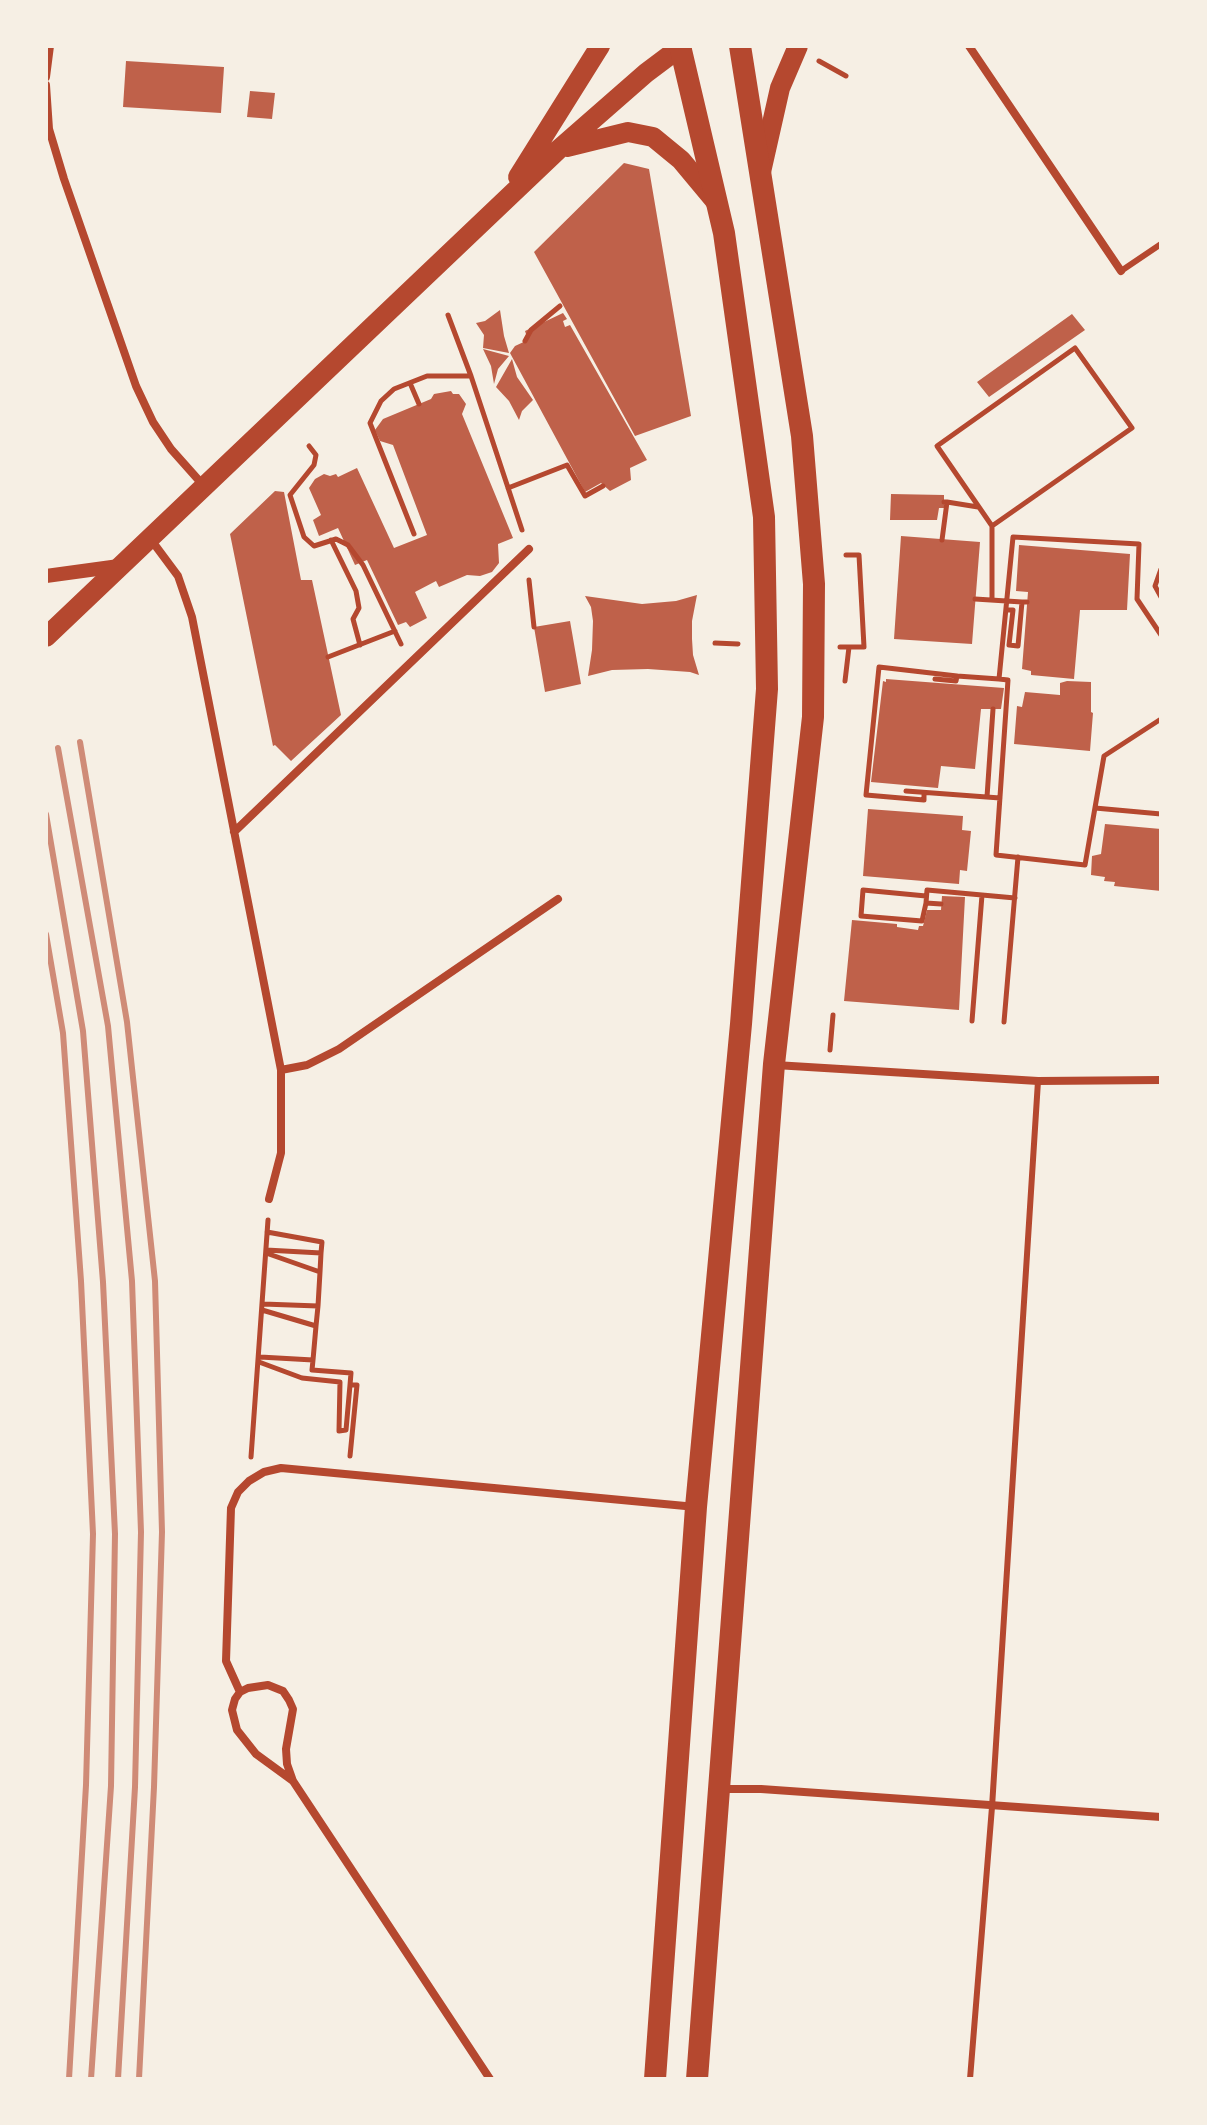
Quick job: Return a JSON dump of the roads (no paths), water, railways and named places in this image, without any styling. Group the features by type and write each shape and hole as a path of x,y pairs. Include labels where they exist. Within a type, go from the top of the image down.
{"highway":[{"path":"697,2079 774,1064 813,717 814,584 802,436 740,46"},
{"path":"655,2079 696,1507 741,1024 767,689 764,517 719,205 681,47"}],"main road":[{"path":"501,204 600,46"},
{"path":"761,172 780,88 798,46"},
{"path":"46,637 558,150 681,47"},
{"path":"558,150 628,132 653,137 681,160 719,205"}],"street":[{"path":"46,77 50,46"},
{"path":"969,46 1121,271"},
{"path":"46,85 49,129 136,386 153,422 171,449 203,485"},
{"path":"149,537 178,576 192,617 281,1070 281,1153 269,1199"},
{"path":"234,832 529,549"},
{"path":"46,576 119,566"},
{"path":"281,1070 307,1065 339,1049 558,899"},
{"path":"774,1064 1038,1081 1161,1080"},
{"path":"240,1692 226,1661 231,1508 238,1492 264,1472 281,1468 696,1507"},
{"path":"293,1781 256,1754 237,1730 232,1710 240,1692 268,1685 283,1691 289,1700 293,1709 286,1749 293,1781 490,2079"},
{"path":"721,1789 761,1789 1161,1817"}],"lane":[{"path":"1121,271 1161,244"},
{"path":"970,2079 992,1807 1038,1081"}],"railway":[{"path":"80,742 127,1022 155,1281 162,1532 154,1787 139,2079"},
{"path":"58,748 108,1026 132,1281 141,1532 135,1787 118,2079"},
{"path":"46,814 83,1031 103,1282 115,1534 111,1786 91,2079"},
{"path":"46,934 63,1033 81,1281 93,1534 86,1785 69,2079"}]}
